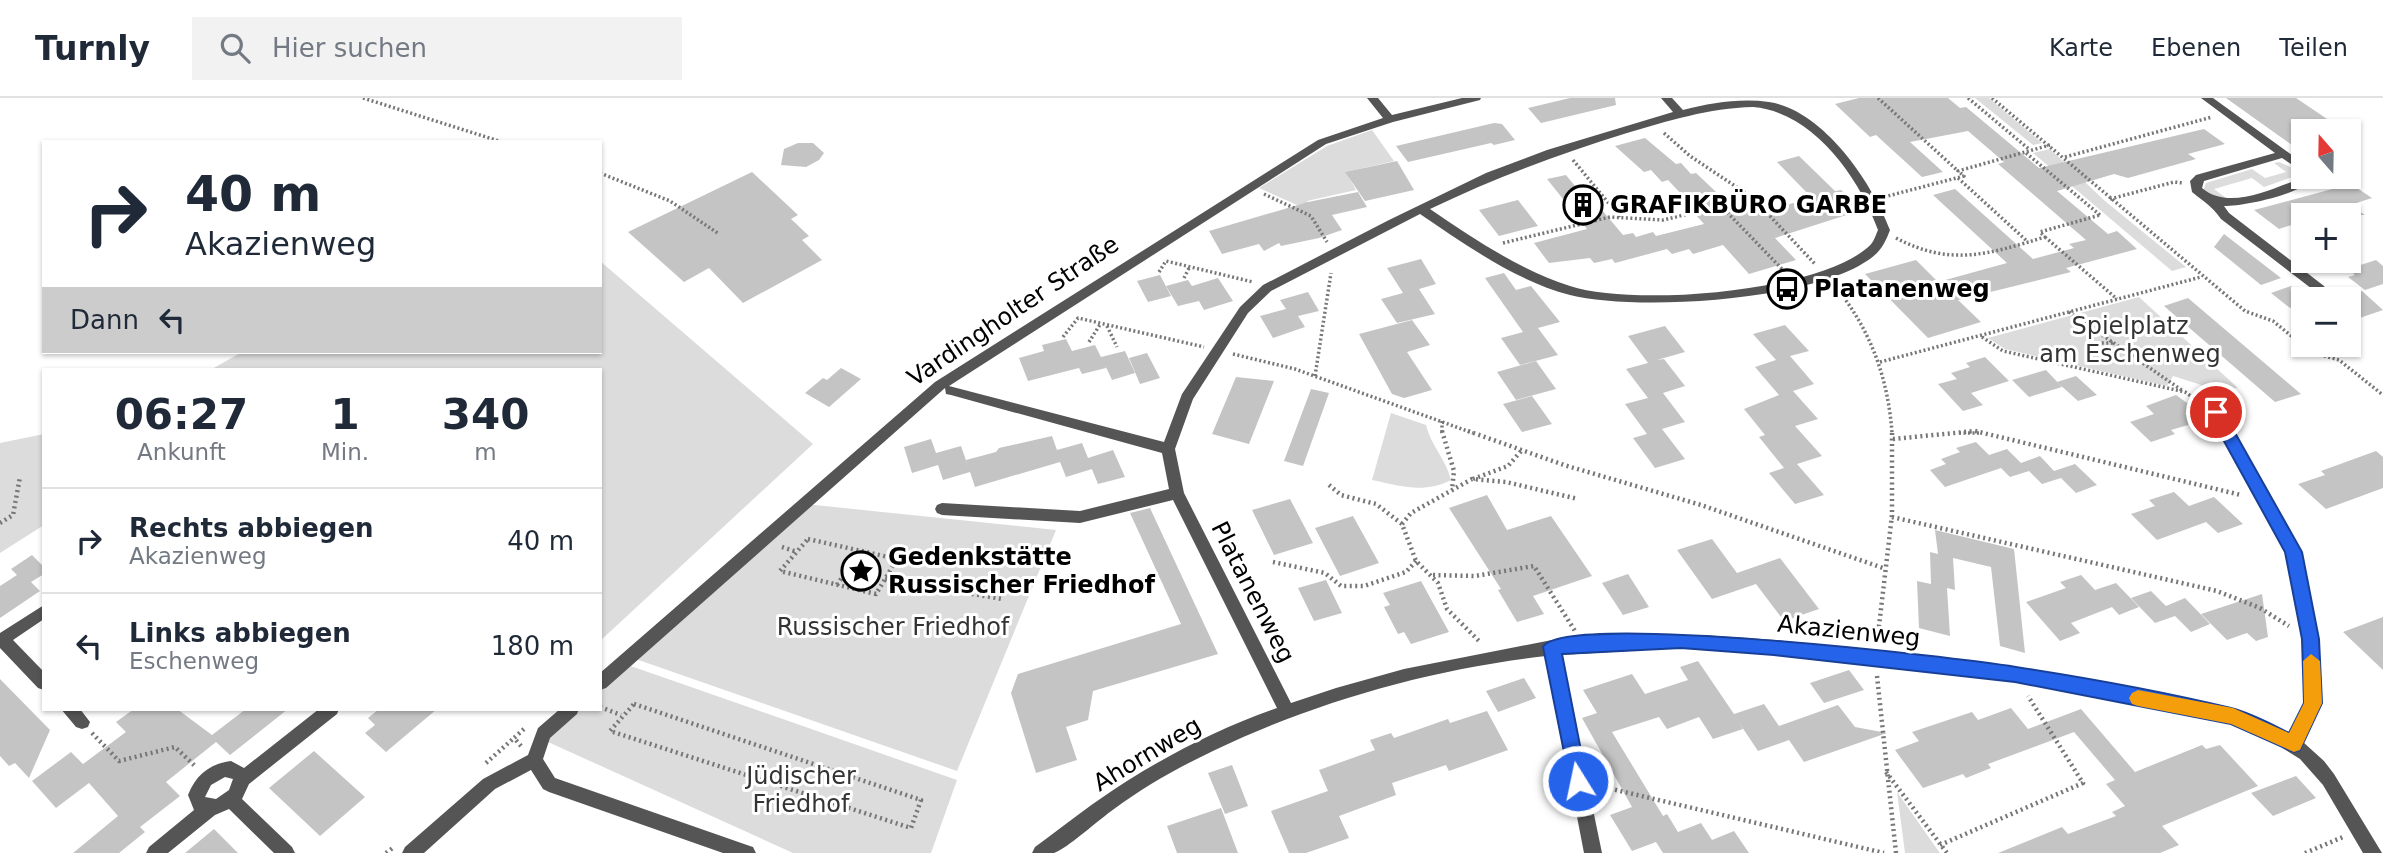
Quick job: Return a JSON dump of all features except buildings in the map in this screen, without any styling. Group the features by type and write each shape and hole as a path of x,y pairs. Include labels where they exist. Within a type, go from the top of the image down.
{"street":[{"path":"1372,98 1390,119"},
{"name":"Vardingholter Straße","path":"602,680 956,374 1322,142 1390,119 1476,98"},
{"path":"1666,98 1681,114"},
{"path":"1773,105 1786,98"},
{"path":"2206,98 2291,159"},
{"path":"951,390 1167,449 1187,398 1216,350 1244,310 1267,288 1422,209 1471,185 1563,149 1681,114 1731,104 1773,105 1796,117 1832,147 1873,200 1884,230 1878,245 1866,256 1823,274 1794,282 1758,290 1664,301 1618,300 1573,292 1532,276 1422,209"},
{"path":"2284,154 2200,178 2195,185 2199,194 2214,201 2231,203 2291,186"},
{"path":"2214,201 2225,216 2317,287"},
{"path":"2216,412 2293,552 2310,639 2313,703 2294,744"},
{"name":"Platanenweg","path":"1167,449 1177,494 1287,712"},
{"path":"942,509 1080,517 1177,494"},
{"path":"42,612 1,640 42,680"},
{"name":"Akazienweg","path":"1287,712 1400,678 1494,655 1583,644 1681,641 2015,674 2233,717 2294,744 2337,787 2357,831 2373,853"},
{"path":"1552,647 1593,853"},
{"path":"71,711 82,722"},
{"path":"155,853 210,808 230,800 242,780 328,711"},
{"path":"411,853 489,784 534,760 544,733 569,711"},
{"name":"Ahornweg","path":"1041,853 1146,778 1228,736 1287,712"},
{"path":"534,760 549,784 747,853"},
{"path":"210,808 203,807 197,800 198,789 208,777 231,769 241,775 242,780"},
{"path":"230,800 286,853"}],"path":[{"path":"363,98 496,140"},
{"path":"1873,200 1964,176 1878,98"},
{"path":"1968,98 2031,151"},
{"path":"1992,98 2064,157 2109,200 2245,311 2273,321 2311,352 2339,360 2383,396"},
{"path":"2064,157 2227,113"},
{"path":"1652,122 1690,156 1753,198 1861,318 1880,362 1893,439 1892,517 1877,624 1877,659 1885,771 1896,853"},
{"path":"1958,171 2050,145"},
{"path":"1563,149 1620,217"},
{"path":"2025,153 2100,215 2040,232 2117,299"},
{"path":"602,174 670,201 719,234"},
{"path":"1958,178 2028,242"},
{"path":"2109,200 2174,182 2195,185"},
{"path":"1249,186 1311,216 1334,254 1315,376"},
{"path":"1482,248 1610,216 1663,220 1753,198"},
{"path":"1721,205 1794,282"},
{"path":"1884,230 1919,252 1969,259 2045,237"},
{"path":"1159,272 1166,261 1235,276 1267,288"},
{"path":"1184,278 1190,266"},
{"path":"1880,362 2202,277"},
{"path":"2068,312 2216,412"},
{"path":"1063,337 1078,318 1315,376 1522,450 1701,505 1883,568"},
{"path":"1089,342 1101,323"},
{"path":"1107,325 1117,347"},
{"path":"1982,336 2003,351 2185,392"},
{"path":"2088,354 2086,343 2114,343"},
{"path":"1442,421 1442,440 1456,471 1452,491"},
{"path":"1893,439 1975,431 2266,501"},
{"path":"1402,524 1411,513 1472,479 1504,469 1517,461 1522,450"},
{"path":"0,523 13,515 20,477"},
{"path":"1472,479 1506,482 1578,499"},
{"path":"1329,485 1341,495 1376,504 1402,524 1416,561 1433,575 1438,583 1439,597 1454,618 1494,655"},
{"path":"1892,517 2217,591 2259,608 2310,639"},
{"path":"808,539 860,550 897,559 876,594 780,571 808,539"},
{"path":"761,540 797,552"},
{"path":"837,585 860,550"},
{"path":"1273,562 1325,573 1341,586 1364,586 1406,572 1416,561"},
{"path":"1433,575 1475,576 1534,566 1583,644"},
{"path":"885,579 1003,599"},
{"path":"1940,845 2083,783 2015,674"},
{"path":"634,704 921,800 911,828 610,731 621,715 634,704"},
{"path":"602,708 621,715"},
{"path":"82,722 119,761 175,747 208,777"},
{"path":"1885,771 1947,853"},
{"path":"1578,781 1884,853"},
{"path":"2305,853 2357,831"}],"green space":[{"path":"1975,98 1989,98 2042,143 2033,145"},
{"path":"1372,130 1394,161 1346,172 1356,190 1307,201 1313,212 1259,188 1327,146"},
{"path":"2050,149 2105,201 2186,267 2172,271 2033,153"},
{"path":"2279,162 2291,167 2291,177 2264,187 2252,178 2214,189 2226,198 2218,198 2203,191 2206,183 2252,169 2265,178 2286,172 2274,163"},
{"path":"602,263 813,444 602,639 602,368 214,368 238,354 602,354"},
{"name":"Spielplatz am Eschenweg","path":"2139,297 2238,388 2211,388 2173,376 2167,386 2005,349 1988,338"},
{"path":"1391,413 1426,425 1451,480 1422,488 1372,480"},
{"path":"42,434 42,526 0,553 0,443"},
{"name":"Russischer Friedhof","path":"805,504 1056,530 957,771 630,657"},
{"name":"Jüdischer Friedhof","path":"625,664 957,780 931,853 793,853 537,737 569,711 602,711 602,683"},
{"path":"1897,792 1937,849 1940,853 1905,853"}],"slow traffic":[{"path":"2138,698 2233,717 2294,744 2313,703 2311,661"}],"place":[{"name":"GRAFIKBÜRO GARBE","path":"1583,205"},
{"name":"Platanenweg","path":"1787,289"},
{"name":"Gedenkstätte Russischer Friedhof","path":"861,571"}],"route":[{"path":"1578,781 1552,647 1583,644 1681,641 1774,647 2015,674 2233,717 2294,744 2313,703 2310,639 2293,552 2216,412"}]}
